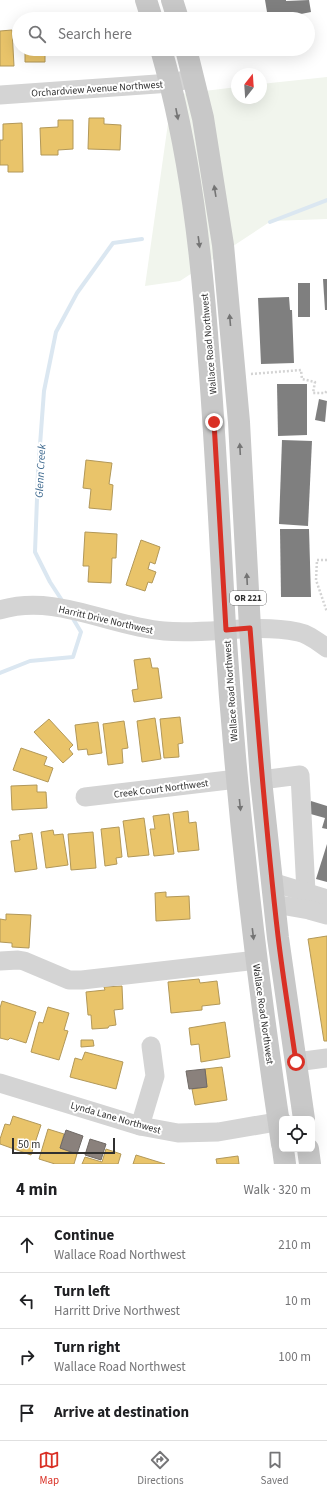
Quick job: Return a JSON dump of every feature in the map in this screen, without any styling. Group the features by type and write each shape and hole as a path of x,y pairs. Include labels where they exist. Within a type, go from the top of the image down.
{"main road":[{"path":"146,0 150,12"},
{"path":"172,0 176,12"},
{"name":"Wallace Road Northwest","path":"163,56 171,83 188,171 200,247 213,414 226,630 237,779 257,960 292,1116"},
{"name":"Wallace Road Northwest","path":"188,56 203,118 223,245 235,375 250,628 261,780 272,882 296,1062 293,1116"},
{"path":"283,1152 285,1164"},
{"path":"308,1152 310,1164"}],"street":[{"name":"Orchardview Avenue Northwest","path":"0,95 171,83 194,78"},
{"name":"Harritt Drive Northwest","path":"0,610 10,607 29,605 82,611 142,628 163,631 191,633 250,628 300,632 327,648"},
{"path":"261,780 300,775 306,892"},
{"name":"Creek Court Northwest","path":"85,797 237,779"},
{"path":"272,882 327,899"},
{"path":"275,904 327,915"},
{"path":"0,961 24,961 69,980 257,960"},
{"path":"140,1126 155,1076 151,1046"},
{"path":"296,1062 327,1058"},
{"name":"Lynda Lane Northwest","path":"0,1083 140,1126 178,1133 218,1132 279,1122"}],"path":[{"path":"235,375 301,370 302,379 315,382 313,393 325,393 327,391"},
{"path":"327,560 317,560 316,580 327,612"}],"shaded area":[{"path":"327,77 327,219 271,221 180,281 145,286 172,95 231,88 231,104 267,104 267,83"}],"building: Homes":[{"path":"12,30 12,56 13,56 14,66 0,66 0,31"},
{"path":"25,56 45,56 45,62 25,62"},
{"path":"89,118 104,118 104,124 121,125 120,150 88,149"},
{"path":"58,120 73,120 73,149 58,150 58,155 41,155 40,128 58,127"},
{"path":"22,123 23,172 8,172 8,165 0,165 0,140 3,140 3,124"},
{"path":"86,460 112,463 109,484 113,485 111,510 89,508 91,489 83,488"},
{"path":"85,532 117,534 116,558 112,558 111,583 88,582 89,566 83,566"},
{"path":"141,540 160,547 155,564 150,562 148,569 156,572 152,583 148,582 145,591 126,585"},
{"path":"150,658 152,668 158,668 162,698 134,702 132,690 138,689 134,660"},
{"path":"180,717 183,743 178,744 179,757 164,758 160,719"},
{"path":"155,718 161,759 142,762 137,721"},
{"path":"49,719 73,745 69,749 73,754 63,763 34,732"},
{"path":"124,721 128,748 122,749 123,763 108,765 103,724"},
{"path":"98,722 102,753 88,755 87,749 78,750 75,725"},
{"path":"21,748 47,757 44,765 53,768 48,782 13,770"},
{"path":"37,785 37,792 46,792 47,808 12,810 11,786"},
{"path":"188,811 189,823 196,822 199,850 178,852 173,813"},
{"path":"169,814 174,854 154,856 150,829 155,829 153,816"},
{"path":"144,818 149,855 128,857 123,821"},
{"path":"119,827 122,857 116,858 117,864 105,866 101,829"},
{"path":"53,830 54,835 63,834 68,865 46,868 41,832"},
{"path":"93,832 96,868 71,870 68,834"},
{"path":"32,833 37,869 15,872 11,841 20,840 19,835"},
{"path":"166,892 166,897 189,896 190,919 156,921 155,893"},
{"path":"6,914 31,915 29,948 12,947 12,943 0,942 0,919 6,920"},
{"path":"327,936 327,1041 324,1041 308,939"},
{"path":"199,979 200,983 217,981 220,1004 202,1006 202,1010 171,1013 168,982"},
{"path":"122,986 123,1009 114,1010 116,1025 109,1026 108,1028 92,1029 91,1015 88,1015 86,992 105,990 104,987"},
{"path":"2,1001 36,1012 26,1043 10,1038 8,1040 0,1038 0,1008"},
{"path":"48,1007 69,1013 64,1030 68,1031 59,1060 31,1052 39,1022 43,1023"},
{"path":"225,1022 230,1057 201,1062 199,1044 191,1045 189,1028"},
{"path":"81,1040 93,1040 94,1046 81,1047"},
{"path":"85,1052 123,1062 116,1089 70,1077 75,1058 82,1060"},
{"path":"222,1067 227,1100 195,1105 192,1089 207,1087 205,1069"},
{"path":"13,1116 41,1125 31,1155 0,1144 0,1139 5,1124 10,1125"},
{"path":"48,1129 64,1134 60,1148 77,1154 74,1164 55,1164 39,1159"},
{"path":"106,1149 121,1154 118,1164 82,1164 85,1157 102,1162"},
{"path":"136,1155 165,1164 133,1164"},
{"path":"238,1156 239,1164 217,1164 216,1159"}],"building: Industry":[{"path":"205,1069 207,1087 189,1089 186,1071"},
{"path":"66,1130 83,1136 77,1154 60,1148"},
{"path":"90,1139 106,1144 101,1160 85,1155"}],"building: Other":[{"path":"265,0 309,0 311,12 267,12"},
{"path":"323,279 327,279 327,310 325,310"},
{"path":"298,283 310,283 310,317 298,317"},
{"path":"289,297 290,310 292,310 294,363 261,364 258,298"},
{"path":"277,384 307,384 307,435 278,436"},
{"path":"319,399 327,401 325,422 315,420"},
{"path":"282,440 312,441 308,526 279,524"},
{"path":"280,529 309,529 311,597 281,597"},
{"path":"311,801 327,806 327,829 322,828 325,818 307,813"},
{"path":"327,844 327,882 316,879"}],"waterway":[{"name":"Glenn Creek","path":"270,222 327,200"},
{"name":"Glenn Creek","path":"63,602 50,582 35,552 38,472 44,391 56,332 77,293 113,243 142,239"},
{"name":"Glenn Creek","path":"0,673 30,661 73,657 81,632 72,617"}],"route":[{"path":"214,422 226,630 250,628 261,780 278,938 296,1062"}]}
